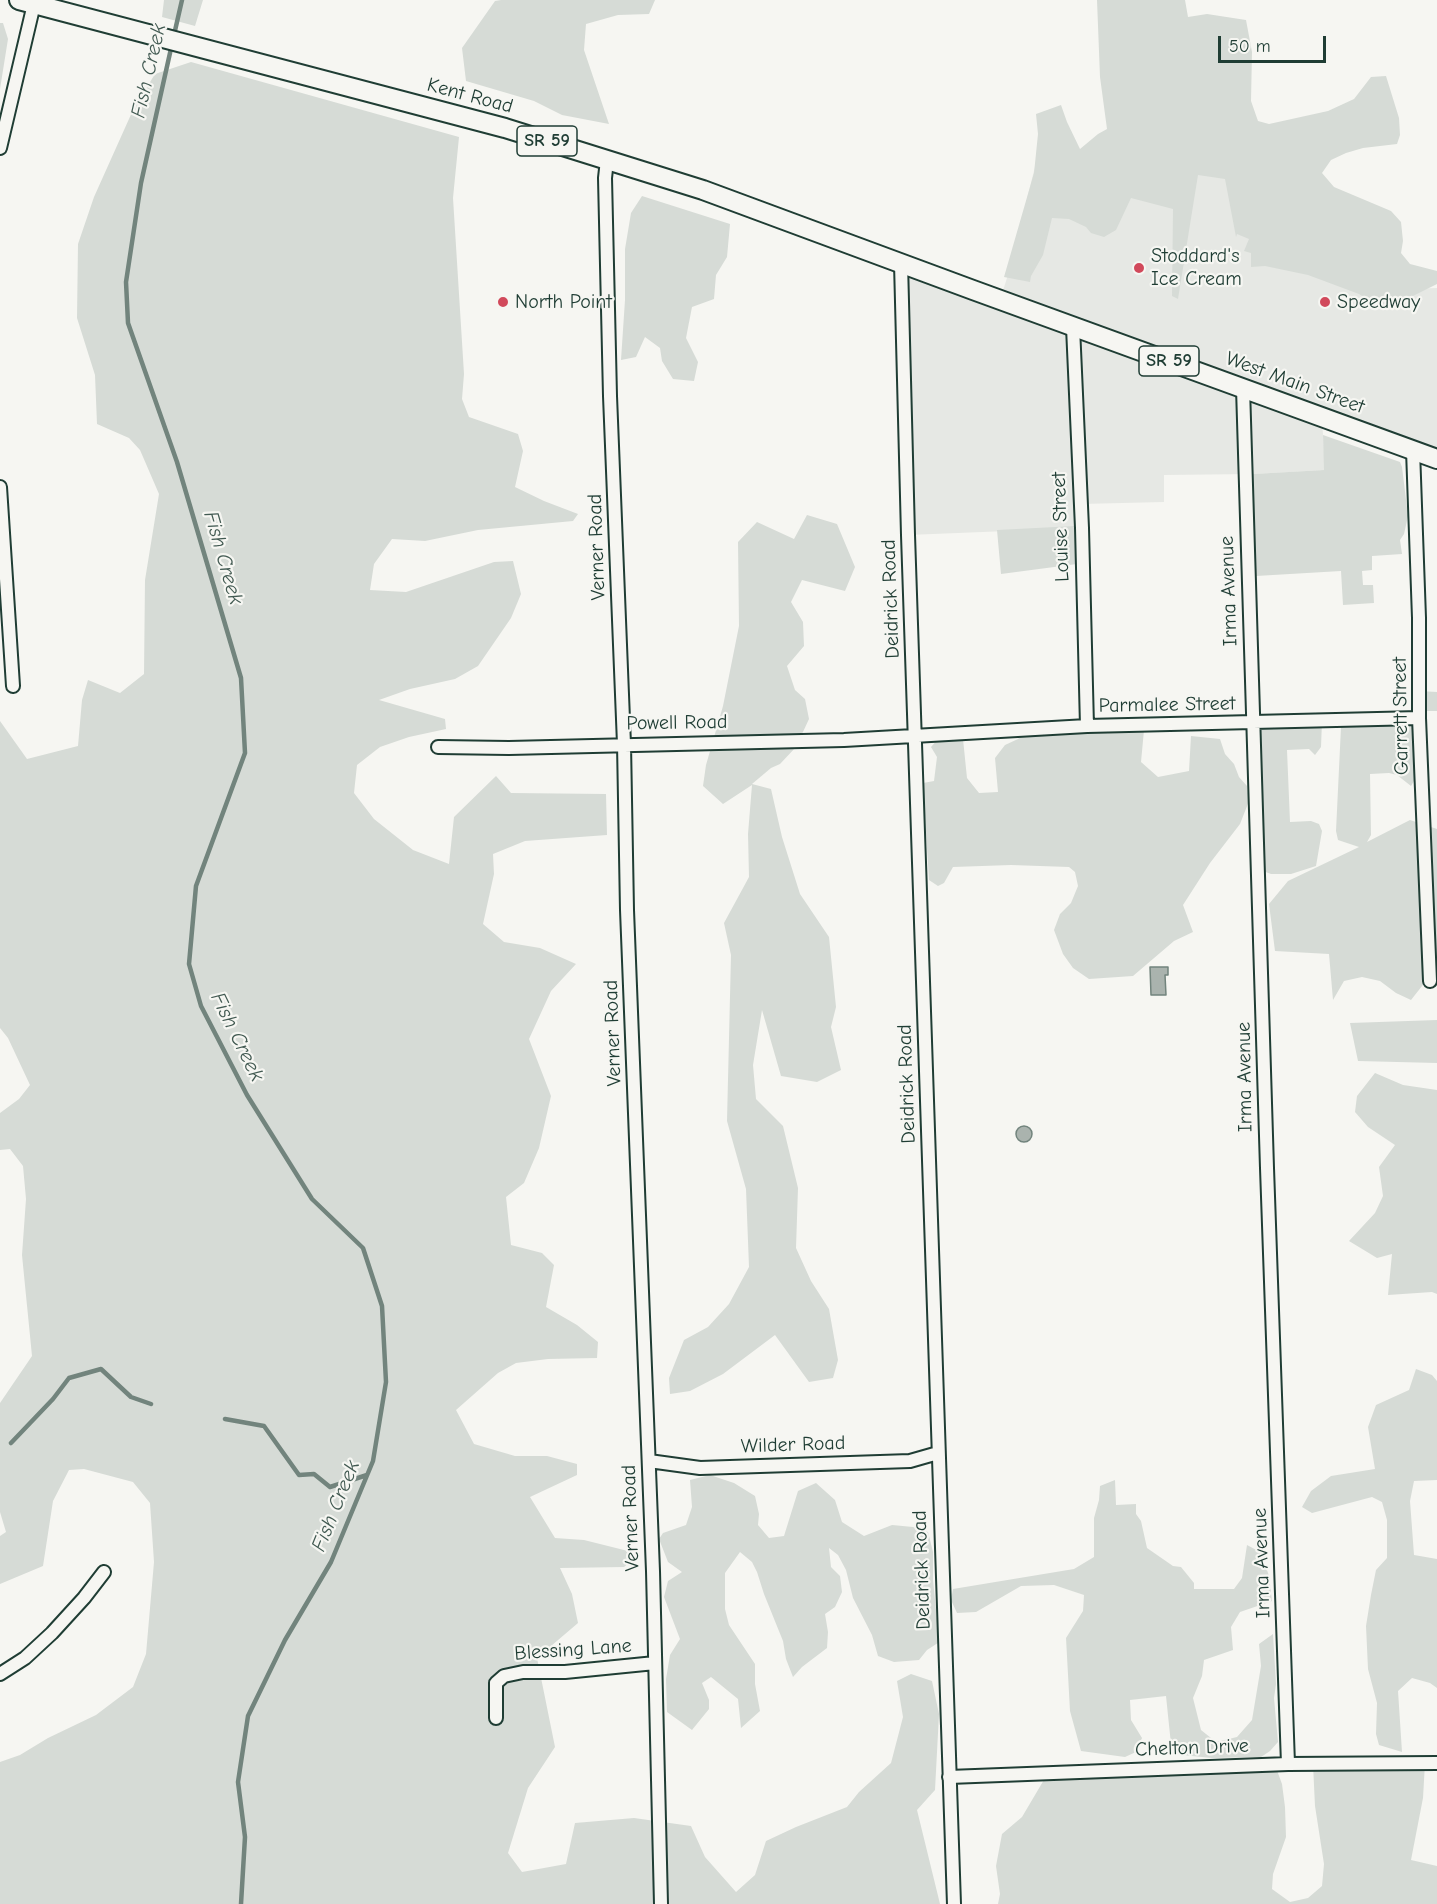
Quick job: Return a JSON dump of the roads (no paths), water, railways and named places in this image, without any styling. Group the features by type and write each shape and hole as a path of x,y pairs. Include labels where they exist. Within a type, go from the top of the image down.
{"main road":[{"name":"Kent Road","path":"27,2 505,128 703,190 901,263"},
{"name":"West Main Street","path":"901,263 1437,459"}],"street":[{"path":"0,148 27,2"},
{"name":"Verner Road","path":"607,160 604,178 610,396 624,744 627,910 649,1461 662,1904"},
{"name":"Deidrick Road","path":"901,263 954,1904"},
{"name":"Louise Street","path":"1073,327 1082,528 1087,726"},
{"name":"Irma Avenue","path":"1243,388 1288,1764"},
{"name":"Garrett Street","path":"1413,450 1419,618 1419,718 1430,981"},
{"path":"0,487 13,686"},
{"name":"Parmalee Street","path":"916,736 1087,726 1419,718"},
{"name":"Powell Road","path":"438,747 509,748 844,740 916,736"},
{"name":"Wilder Road","path":"649,1461 700,1468 910,1461 938,1453"},
{"path":"0,1674 25,1658 52,1633 104,1572"},
{"name":"Blessing Lane","path":"496,1718 496,1683 504,1676 523,1672 565,1672 655,1663"},
{"name":"Chelton Drive","path":"949,1777 1288,1764 1437,1763"}],"waterway":[{"name":"Fish Creek","path":"174,35 182,0"},
{"name":"Fish Creek","path":"172,44 141,183 126,282 128,323 177,462 241,678 245,753 196,886 189,964 201,1006 247,1095 312,1199 363,1248 382,1306 386,1382 373,1461 331,1562 285,1640 248,1716 238,1782 245,1837 241,1904"},
{"path":"11,1443 53,1399 69,1378 101,1369 131,1397 151,1404"},
{"path":"225,1419 264,1426 299,1475 314,1474 330,1487 367,1475"}],"place":[{"name":"Stoddard's Ice Cream","path":"1139,268"},
{"name":"North Point","path":"503,302"},
{"name":"Speedway","path":"1325,302"}]}
